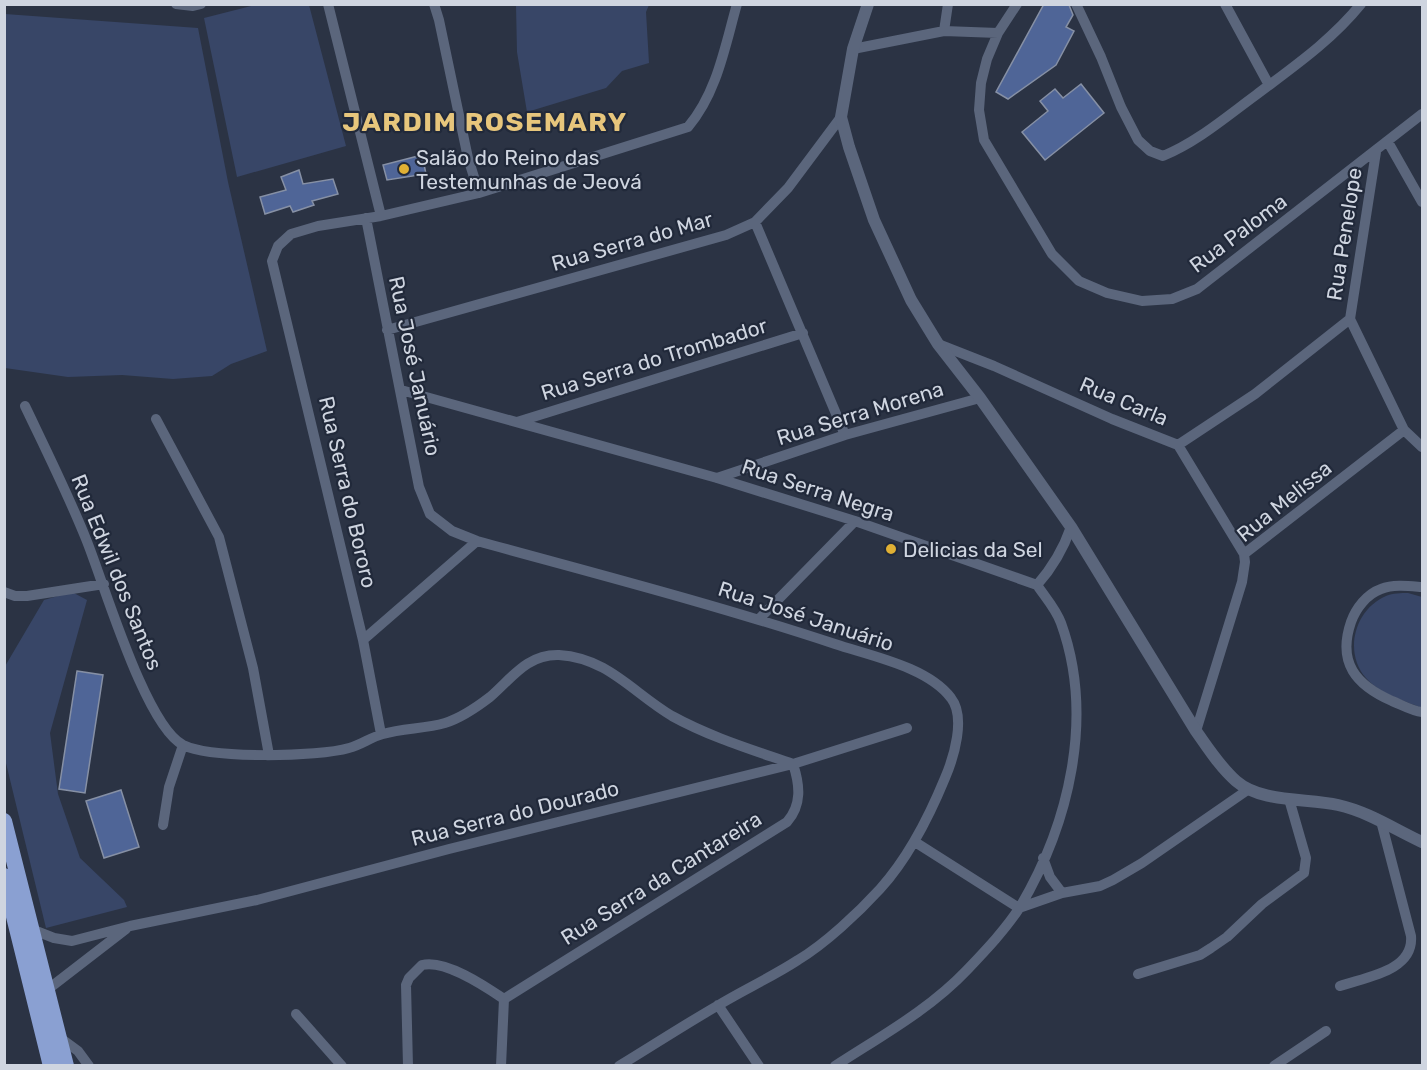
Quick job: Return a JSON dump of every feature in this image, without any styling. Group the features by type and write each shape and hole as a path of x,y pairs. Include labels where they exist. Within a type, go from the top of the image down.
{"highway":[{"path":"4,821 66,1065"},
{"path":"4,876 51,1065"}],"street":[{"path":"176,4 193,6 201,4"},
{"path":"328,4 381,216"},
{"path":"434,4 468,158 479,193"},
{"path":"366,218 479,193 688,127 710,93 737,4"},
{"path":"868,4 853,49 841,117 874,220 911,300 938,344 980,398 1071,527 1196,731 1217,761 1237,782 1249,789 1289,799 1339,805 1369,815 1422,842"},
{"path":"944,32 948,4"},
{"name":"Rua Paloma","path":"1017,4 998,33 987,59 981,83 979,110 984,140 1052,254 1078,281 1107,292 1142,301 1172,299 1197,289 1422,114"},
{"path":"1076,4 1138,140 1150,151 1162,156 1202,135 1311,55 1348,21 1361,4"},
{"path":"1225,4 1269,85"},
{"path":"853,49 944,32 998,33"},
{"name":"Rua Serra do Mar","path":"387,330 726,235 755,222 788,188 841,117"},
{"path":"1388,142 1422,202"},
{"name":"Rua Penelope","path":"1376,152 1350,319 1404,430 1422,447"},
{"name":"Rua Serra do Bororo","path":"366,218 318,226 291,234 278,246 272,261 363,640 381,734"},
{"name":"Rua José Januário","path":"366,218 419,487 430,514 452,531 477,541 759,619 924,676 939,685 956,706 958,721 956,744 940,790 915,842 880,889 843,924 800,959 619,1065"},
{"path":"755,222 845,435"},
{"path":"1178,445 1254,394 1350,319"},
{"name":"Rua Serra do Trombador","path":"517,422 803,333"},
{"name":"Rua Carla","path":"938,344 1178,445 1244,554"},
{"name":"Rua Serra Negra","path":"401,390 717,478 855,521 1037,585"},
{"name":"Rua Serra Morena","path":"717,478 845,435 980,398"},
{"name":"Rua Edwil dos Santos","path":"25,406 69,500 104,584 140,684 163,726 173,738 183,745"},
{"path":"156,419 219,537 253,668 269,755"},
{"name":"Rua Melissa","path":"1196,731 1242,582 1244,554 1404,430"},
{"path":"759,619 855,521"},
{"path":"835,1065 928,1006 967,970 1019,908 1044,858 1074,763 1077,726 1075,683 1067,645 1060,621 1037,585 1050,571 1059,556 1071,527"},
{"path":"363,640 477,541"},
{"path":"4,592 27,597 104,584"},
{"path":"1422,587 1399,585 1381,589 1368,597 1354,612 1345,650 1350,668 1364,686 1422,712"},
{"path":"163,825 169,787 183,745 214,752 269,755 306,754 349,748 381,734 445,723 481,703 525,664 549,656 561,656 603,666 670,714 697,729 793,764"},
{"name":"Rua Serra do Dourado","path":"31,929 64,941 83,939 130,926 258,900 449,849 793,764 907,728"},
{"name":"Rua Serra da Cantareira","path":"504,999 787,822 796,808 799,797 793,764"},
{"path":"1019,908 1062,894 1100,886 1113,880 1142,863 1249,789"},
{"path":"1138,974 1200,955 1304,873 1306,858 1289,799"},
{"path":"1340,986 1386,970 1399,963 1407,956 1411,947 1411,936 1381,821"},
{"path":"915,842 1019,908"},
{"path":"1044,858 1050,877 1062,894"},
{"name":"Rua Serra do Dourado","path":"47,990 130,926"},
{"path":"83,939 91,956"},
{"path":"408,1065 406,985 409,978 422,965 438,965 475,981 504,999 501,1065"},
{"path":"718,1005 759,1065"},
{"path":"296,1014 342,1065"},
{"path":"1274,1065 1326,1031"},
{"path":"58,1037 78,1051 89,1065"}],"shaded area":[{"path":"255,5 309,5 346,146 237,177 204,18"},
{"path":"516,5 649,5 646,12 649,63 622,71 606,88 527,112 517,52"},
{"path":"5,14 198,28 228,182 267,351 231,364 212,376 173,379 122,375 68,377 5,368"},
{"path":"72,592 87,600 50,733 58,794 80,858 124,900 127,907 46,928 5,759 4,668 44,600"},
{"path":"1408,593 1422,597 1422,708 1392,696 1372,684 1359,668 1355,656 1356,632 1367,611 1375,602 1386,596"}],"building":[{"path":"1044,4 1069,5 1073,15 1066,27 1074,31 1056,65 1008,99 996,92"},
{"path":"1081,84 1104,113 1045,160 1022,132 1048,111 1040,101 1055,89 1063,98"},
{"name":"Salão do Reino das Testemunhas de Jeová","path":"422,155 426,174 387,180 383,165"},
{"path":"299,170 303,184 333,179 338,194 312,201 314,205 293,212 290,206 265,214 260,197 286,190 281,177"},
{"path":"77,671 103,675 85,793 59,789"},
{"path":"121,790 139,847 104,858 86,801"}],"place":[{"name":"Salão do Reino das Testemunhas de Jeová","path":"404,169"},
{"name":"Delicias da Sel","path":"891,549"}],"district":[{"name":"JARDIM ROSEMARY","path":"485,122"}]}
